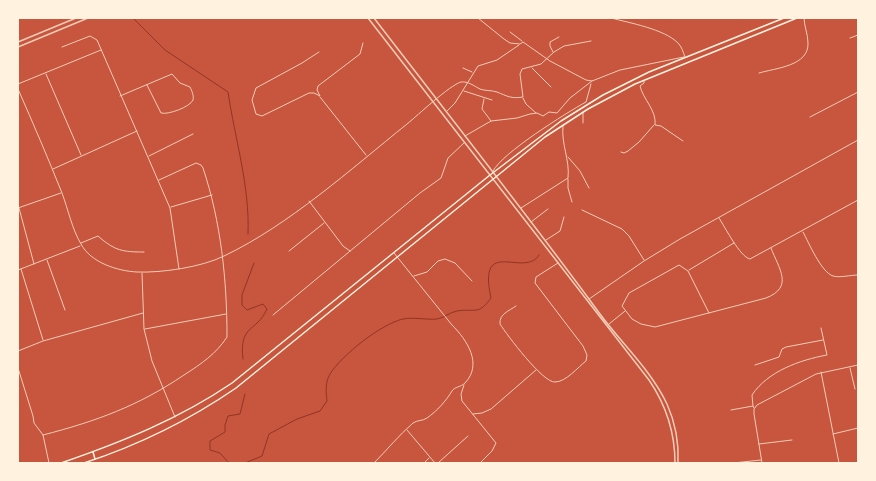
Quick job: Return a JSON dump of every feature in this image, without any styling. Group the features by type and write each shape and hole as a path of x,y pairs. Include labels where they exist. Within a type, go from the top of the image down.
{"main road":[{"path":"61,463 137,435 175,418 232,383 492,172 544,133 586,105 650,72 784,18"},
{"path":"84,463 153,437 215,403 248,379 545,137 563,125 644,80 797,18"},
{"path":"93,452 95,459"}],"street":[{"path":"18,42 76,18"},
{"path":"18,47 88,18"},
{"path":"368,18 649,380 662,402 672,431 675,463"},
{"path":"371,22 375,18 530,222 546,240 608,324 651,378 667,404 675,429 678,463"},
{"path":"478,18 483,19 504,39 520,44"},
{"path":"510,32 547,59 579,78 592,81 620,70 686,58 678,43 666,36 644,27 611,18"},
{"path":"759,73 795,63 803,57 807,51 808,44 804,18"},
{"path":"850,38 858,35"},
{"path":"62,47 90,36 97,40 120,96 137,130 170,208 179,269"},
{"path":"554,52 550,44 558,37"},
{"path":"591,41 570,44 554,52 541,64 523,68 520,71 522,97 526,104 543,116 549,112 557,113 570,98 591,84"},
{"path":"446,112 463,91 479,64 497,60 523,42"},
{"path":"363,43 360,54 318,86 317,90 320,96 367,156"},
{"path":"18,84 102,50"},
{"path":"318,52 302,63 256,88 252,100 254,112 262,116 309,93 314,93 320,96"},
{"path":"532,67 552,87"},
{"path":"463,68 473,72"},
{"path":"46,73 81,156"},
{"path":"120,96 172,74 180,82 190,88 193,98 190,104 166,114 161,113 147,85"},
{"path":"644,80 644,83 640,86 640,90 650,105 655,125"},
{"path":"492,172 506,156 545,127 586,102 592,81"},
{"path":"18,89 62,193 81,244 92,256 109,266 123,271 142,272 179,269 223,257 266,232 367,156 437,100 444,91 458,84 468,83 480,89 496,92 508,98 522,97"},
{"path":"463,91 492,100"},
{"path":"810,117 858,92"},
{"path":"484,98 482,109 491,121"},
{"path":"583,123 584,112"},
{"path":"465,136 491,121 537,113"},
{"path":"563,125 562,137 568,157 568,188 572,202"},
{"path":"621,152 631,150 646,135 653,125 661,126 683,141"},
{"path":"52,169 137,130"},
{"path":"148,156 193,134"},
{"path":"587,300 644,261 858,140"},
{"path":"273,315 441,178 448,158 464,143"},
{"path":"568,157 578,168 589,188"},
{"path":"43,435 82,424 126,408 162,389 210,358 222,346 227,337 223,257 212,195 203,168 198,164 159,180"},
{"path":"521,209 568,178"},
{"path":"34,264 18,208 62,193"},
{"path":"170,208 212,195"},
{"path":"719,218 735,243 748,259 858,200"},
{"path":"309,201 343,246 350,252"},
{"path":"530,222 548,209"},
{"path":"582,210 624,231 644,261"},
{"path":"546,240 560,231 564,217"},
{"path":"289,251 325,222"},
{"path":"802,231 828,274 837,276 858,275"},
{"path":"18,270 47,259 98,236 110,247 118,250 144,252"},
{"path":"688,271 735,243"},
{"path":"709,313 688,271 683,266 676,265 628,293 622,305 630,317 638,322 655,326 709,313 766,298 778,293 782,286 782,277 771,248"},
{"path":"394,252 460,334 473,358 473,370 464,385 461,399 496,443 496,447 480,463"},
{"path":"47,259 65,310"},
{"path":"413,276 427,272 438,261 444,259 455,263 472,281"},
{"path":"516,306 502,315 499,319 500,324 537,369 548,379 555,382 571,373 588,358 583,346 535,283 536,277 558,263"},
{"path":"21,269 43,341"},
{"path":"142,272 144,329 152,361 162,389 175,418"},
{"path":"608,324 625,311"},
{"path":"18,350 43,341 144,313"},
{"path":"144,329 226,314"},
{"path":"762,463 752,395 759,385 770,376 808,359 828,355 821,328"},
{"path":"755,365 779,356 782,349 786,347 824,340"},
{"path":"754,410 764,400 821,372 858,365"},
{"path":"850,367 855,389"},
{"path":"18,368 34,423 43,435 49,463"},
{"path":"473,414 491,409 537,369"},
{"path":"821,372 839,463"},
{"path":"374,463 414,422 427,418 449,398 453,390 464,385"},
{"path":"731,410 753,406"},
{"path":"833,434 858,428"},
{"path":"406,430 435,463"},
{"path":"438,463 468,436"},
{"path":"759,444 792,440"},
{"path":"424,463 430,458"},
{"path":"733,463 761,459"}],"waterway":[{"path":"133,18 165,50 228,92 247,199 248,234"},
{"path":"245,463 262,456 269,434 297,419 320,411 327,401 326,391 328,377 343,358 363,341 384,327 403,319 437,319 454,312 479,309 487,304 491,298 488,279 491,268 496,263 524,263 532,261 539,255"},
{"path":"243,359 242,348 246,334 263,317 267,309 263,304 247,310 242,305 242,295 254,263"},
{"path":"229,463 220,453 210,450 210,441 225,432 225,425 228,416 240,414 245,394"}]}
